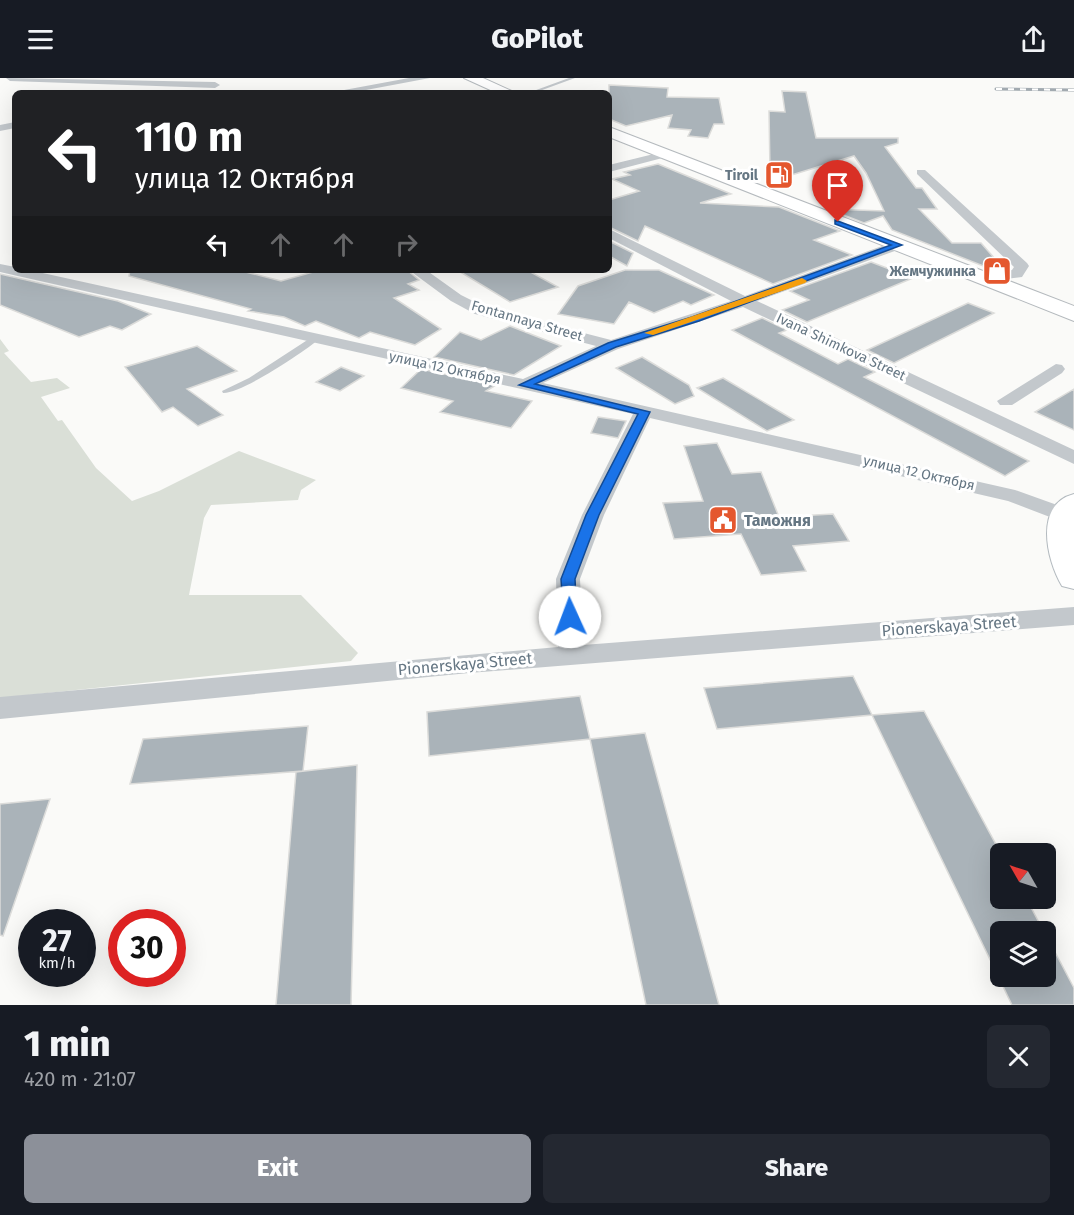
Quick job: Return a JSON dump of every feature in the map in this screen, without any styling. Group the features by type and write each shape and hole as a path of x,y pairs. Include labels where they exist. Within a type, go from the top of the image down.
{"main road":[{"path":"471,78 501,90"},
{"path":"612,133 1074,314"}],"street":[{"path":"10,78 215,85"},
{"path":"208,90 226,78"},
{"path":"352,90 426,78"},
{"path":"612,168 666,154"},
{"path":"921,172 1022,266 1017,274 985,279"},
{"name":"Ivana Shimkova Street","path":"612,235 744,301 1074,458"},
{"path":"525,385 612,345 744,301 898,245"},
{"name":"улица 12 Октября","path":"30,273 315,339 922,473 1069,509"},
{"name":"Fontannaya Street","path":"420,273 456,298 481,311 612,345"},
{"path":"1006,401 1056,369"},
{"path":"571,655 568,579 593,515 644,412"},
{"path":"1069,509 1063,543 1074,578"},
{"name":"Pionerskaya Street","path":"0,708 571,655 1074,616"}],"lane":[{"path":"539,90 573,78"},
{"path":"226,391 252,380 315,339"}],"shaded area":[{"path":"0,339 9,351 4,353 31,382 57,378 70,388 41,397 58,421 62,420 96,468 132,501 159,491 239,451 316,480 301,490 298,500 211,505 204,518 189,595 301,595 358,653 351,661 0,698"}],"building":[{"path":"609,85 668,88 667,97 719,98 724,124 714,124 708,138 688,136 691,130 668,128 672,115 626,126 612,120 612,90 609,90"},
{"path":"782,91 806,92 816,138 898,138 898,143 885,147 916,188 922,188 937,209 919,209 952,243 981,243 1004,269 996,271 892,230 883,216 864,223 828,209 884,211 866,173 854,156 785,177 770,172 769,111 785,112"},
{"path":"658,164 731,194 700,203 779,207 840,231 814,240 852,255 773,284 645,226 638,241 612,228 612,199 639,191 612,179 630,175 624,172"},
{"path":"612,242 633,253 627,266 612,258"},
{"path":"871,262 913,278 807,322 782,310 809,300 790,291"},
{"path":"625,270 659,270 714,295 691,305 683,301 654,313 629,302 614,324 558,314 578,286"},
{"path":"130,273 250,273 281,281 309,273 411,273 419,280 408,284 419,290 394,298 441,329 415,345 370,332 359,338 316,321 305,326 284,317 248,311 251,309 129,276"},
{"path":"462,273 532,273 558,287 510,302"},
{"path":"0,274 118,301 151,314 122,330 110,326 79,337 0,305"},
{"path":"968,303 994,313 894,363 867,350"},
{"path":"762,318 787,330 779,333 838,364 848,359 875,372 864,377 1029,461 1005,476 732,330"},
{"path":"510,326 561,346 514,375 434,357 460,332 481,340"},
{"path":"197,346 237,371 187,389 223,415 198,426 173,407 162,412 125,367"},
{"path":"642,357 689,385 694,396 675,404 616,368"},
{"path":"341,367 364,376 340,391 316,382"},
{"path":"421,369 496,385 486,391 532,401 511,428 440,412 453,401 401,388"},
{"path":"723,378 794,420 767,431 697,388"},
{"path":"1074,389 1074,430 1035,412"},
{"path":"598,417 626,421 618,438 591,433"},
{"path":"717,443 732,474 761,472 779,517 833,514 849,541 793,546 806,571 761,575 741,534 674,539 663,503 703,501 684,446"},
{"path":"853,676 872,715 717,729 704,688"},
{"path":"580,696 590,739 429,756 427,712"},
{"path":"924,711 995,843 990,843 990,909 1032,909 1038,921 990,921 990,959 872,715"},
{"path":"308,726 303,771 130,784 143,739"},
{"path":"645,733 719,1005 646,1005 590,739"},
{"path":"357,765 351,1005 276,1005 296,772"},
{"path":"50,799 3,936 0,935 0,804"},
{"path":"1056,954 1074,988 1074,1005 1012,1005 1003,987 1056,987"}],"railway":[{"path":"996,89 1074,90"}],"slow traffic":[{"path":"649,333 802,281"}],"place":[{"name":"Tiroil","path":"779,175"},
{"name":"Жемчужинка","path":"997,271"},
{"name":"Таможня","path":"723,520"}],"route":[{"path":"570,617 568,579 593,515 644,412 525,385 612,345 695,319 898,245 838,222"}]}
